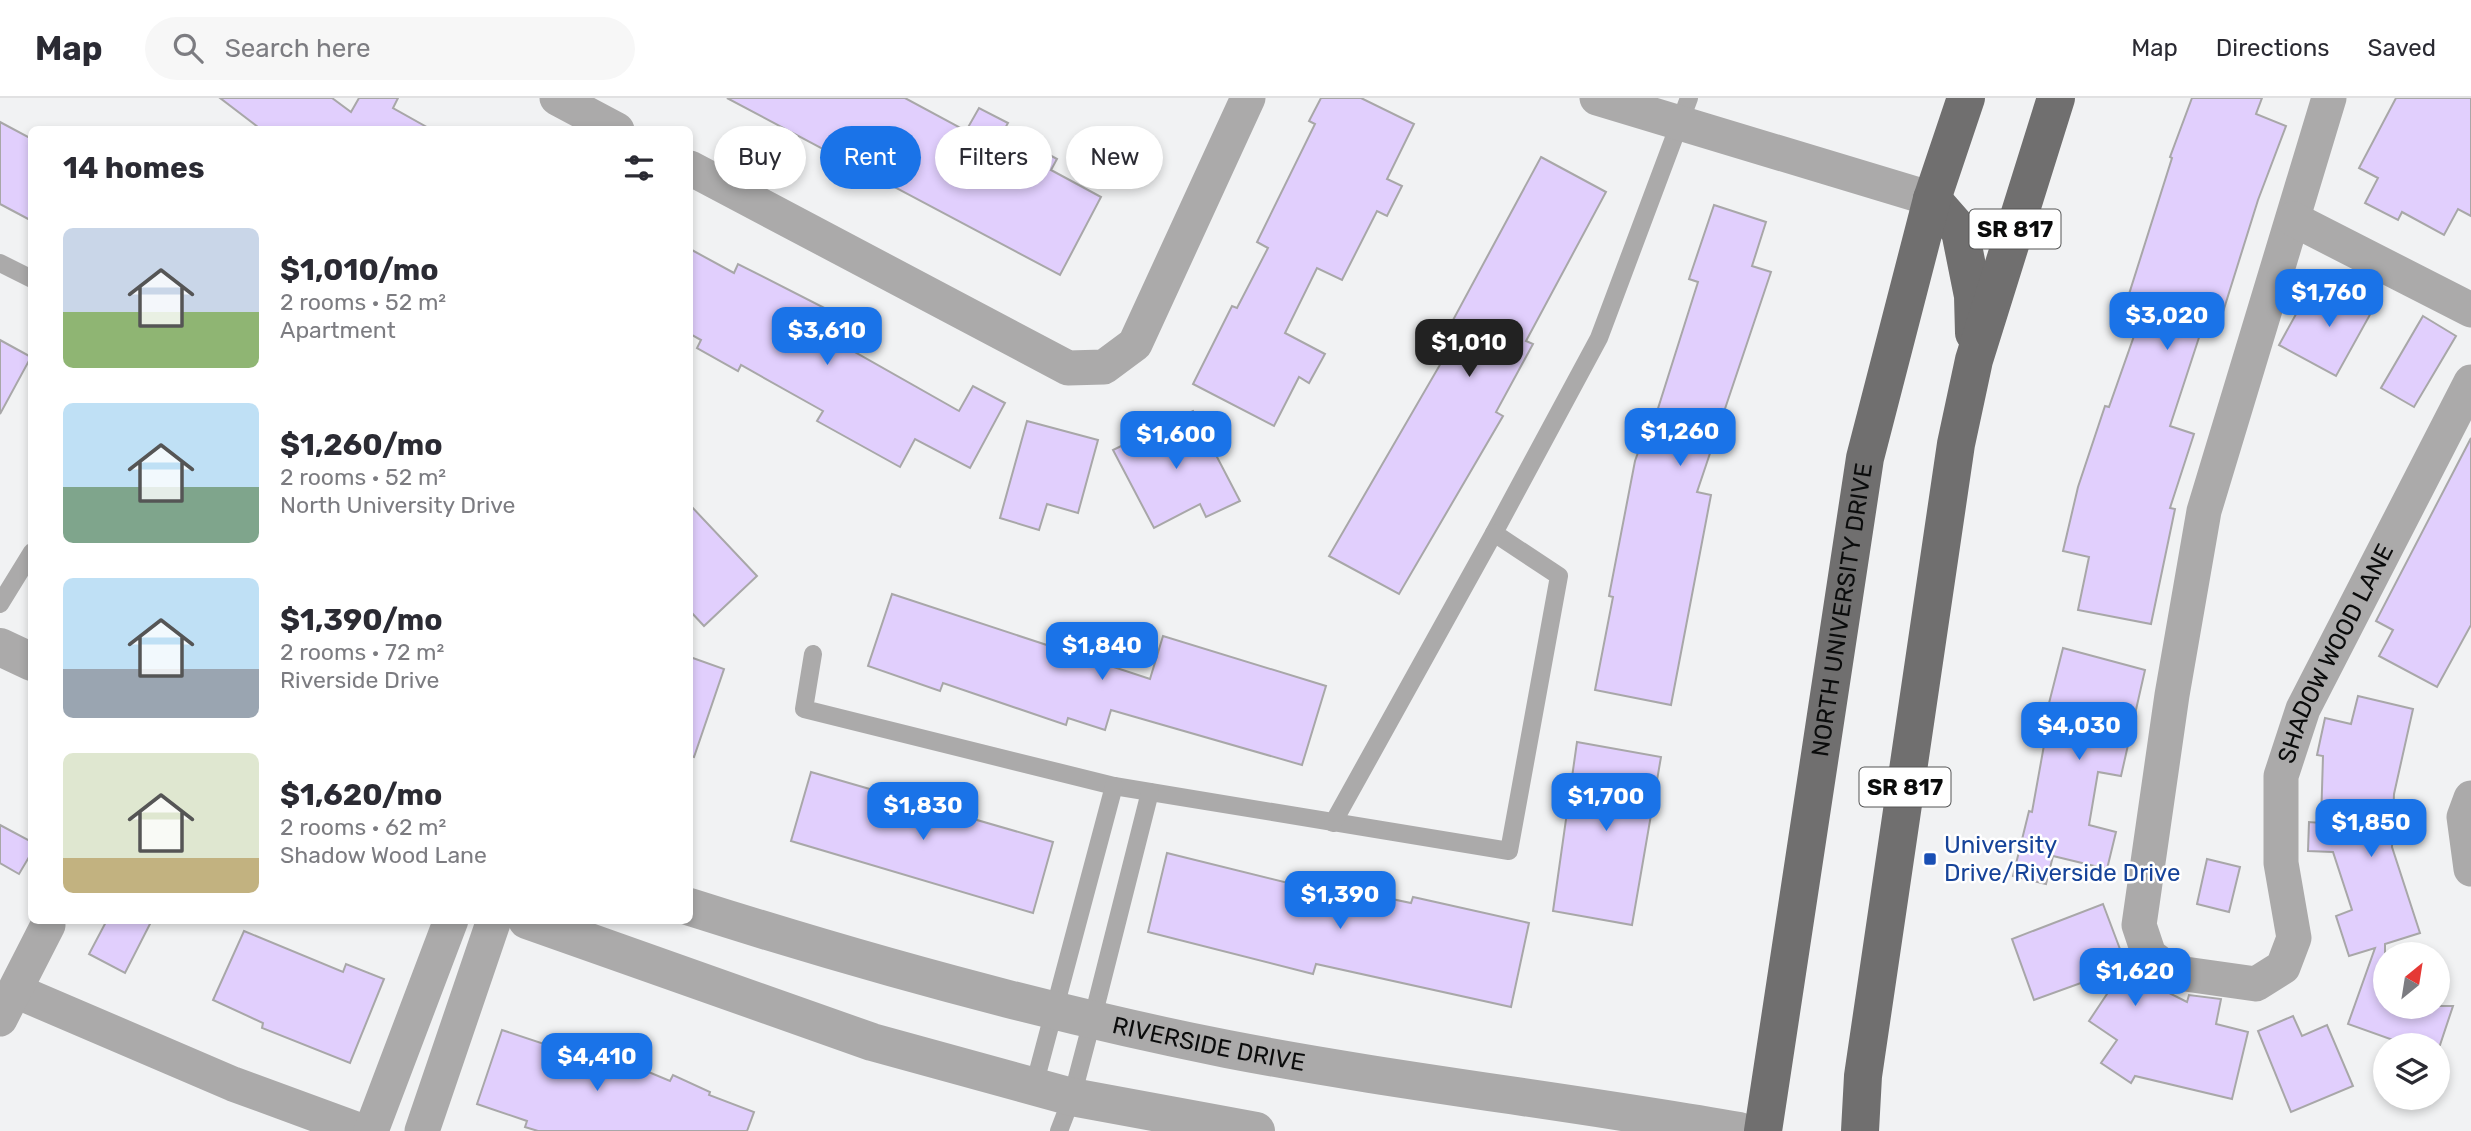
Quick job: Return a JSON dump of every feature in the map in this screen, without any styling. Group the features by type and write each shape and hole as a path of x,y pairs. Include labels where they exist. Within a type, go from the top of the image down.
{"main road":[{"name":"NORTH UNIVERSITY DRIVE","path":"1763,1131 1865,458 1932,199 1966,98"},
{"name":"SR 817","path":"1860,1131 1865,1062 1952,471 1974,360 2056,98"},
{"path":"1932,199 1960,230 1973,296 1974,360"}],"street":[{"path":"557,98 610,126"},
{"path":"693,170 1068,368 1104,368 1135,345 1248,98"},
{"path":"1597,98 1684,111 1932,199"},
{"name":"SHADOW WOOD LANE","path":"2329,98 2204,511 2172,695 2139,925 2149,954 2171,972 2256,984 2283,967 2294,938 2281,863 2281,776 2302,709 2471,382"},
{"path":"2293,219 2471,310"},
{"path":"0,647 28,660"},
{"path":"2471,798 2464,817 2471,869"},
{"name":"RIVERSIDE DRIVE","path":"693,908 833,953 1092,1021 1366,1074 1739,1131"},
{"path":"371,1131 449,924"},
{"path":"422,1131 493,924"},
{"path":"538,924 872,1042 1034,1086 1065,1114 1256,1131"},
{"path":"48,925 8,1005 361,1131"}],"lane":[{"path":"1333,823 1599,338 1684,111"},
{"path":"0,263 28,277"},
{"path":"813,654 804,709 1114,786 1509,851 1559,576 1494,533"},
{"path":"0,604 28,558"},
{"path":"1034,1086 1114,786"},
{"path":"1065,1114 1092,1021 1150,792"}],"building":[{"path":"220,98 332,98 351,112 359,98 398,98 393,108 425,126 257,126"},
{"path":"727,98 905,98 957,126 935,126 935,189 1052,189 1052,171 1066,178 1066,189 1086,189 1101,197 1060,275 898,189 921,189 921,126 820,126 820,147 806,140 806,126 780,126"},
{"path":"1321,98 1361,98 1414,124 1387,179 1402,186 1387,216 1377,211 1342,280 1317,268 1285,333 1325,354 1309,383 1299,377 1274,426 1193,384 1232,306 1237,308 1268,248 1257,242 1315,124 1309,121"},
{"path":"2192,98 2262,98 2256,114 2286,126 2258,200 2223,312 2209,307 2170,426 2194,434 2170,508 2175,509 2151,624 2078,610 2089,557 2063,551 2078,487 2105,406 2109,407 2141,316 2124,310 2172,158 2170,157"},
{"path":"2396,98 2471,98 2471,216 2458,209 2444,235 2402,212 2398,220 2365,203 2378,178 2359,168"},
{"path":"979,108 1008,123 1006,126 969,126"},
{"path":"0,122 28,137 28,219 0,204"},
{"path":"1541,157 1606,192 1526,341 1533,344 1496,412 1503,416 1399,594 1329,556 1448,351 1439,346"},
{"path":"1714,205 1766,222 1752,266 1771,272 1697,492 1711,495 1671,705 1595,690 1613,597 1609,596 1635,461 1650,419 1654,421 1698,282 1689,279"},
{"path":"693,251 734,273 738,264 844,318 832,339 959,411 973,386 1005,403 970,468 915,439 900,467 817,421 823,411 741,365 738,371 697,348 701,340 693,336"},
{"path":"2342,283 2377,302 2336,376 2279,345 2306,296 2328,308"},
{"path":"2423,316 2456,336 2414,407 2381,388"},
{"path":"0,340 28,355 28,363 0,414"},
{"path":"1193,411 1240,501 1206,517 1200,504 1154,528 1113,450"},
{"path":"1027,421 1098,440 1078,513 1047,504 1039,530 1000,518"},
{"path":"2471,438 2471,625 2437,687 2379,656 2393,630 2376,621"},
{"path":"693,508 757,576 704,626 693,614"},
{"path":"892,594 1150,679 1163,636 1326,686 1302,765 1111,710 1105,730 1068,718 1066,725 943,683 940,691 868,666"},
{"path":"2063,648 2145,670 2121,776 2098,772 2089,825 2116,832 2107,869 2053,856 2046,884 2013,876 2029,811 2032,812 2050,712 2047,711"},
{"path":"693,658 724,669 693,757"},
{"path":"2358,696 2413,709 2394,794 2392,847 2420,933 2391,942 2373,942 2373,949 2349,956 2336,916 2352,910 2333,852 2308,851 2309,822 2321,823 2323,756 2317,755 2325,718 2351,724"},
{"path":"1577,742 1661,757 1632,925 1553,911"},
{"path":"811,772 1053,842 1033,913 791,841"},
{"path":"0,825 28,840 28,859 19,874 0,863"},
{"path":"1167,853 1361,901 1363,893 1411,903 1413,897 1529,923 1511,1007 1316,964 1313,974 1148,932"},
{"path":"2207,859 2240,867 2229,912 2197,904"},
{"path":"2103,904 2126,965 2128,963 2159,988 2187,1002 2189,995 2221,999 2216,1024 2248,1032 2232,1099 2135,1076 2131,1083 2101,1063 2117,1040 2089,1021 2125,967 2034,1000 2012,939"},
{"path":"105,924 150,924 125,973 89,954"},
{"path":"244,931 343,972 346,964 384,979 350,1063 262,1028 263,1023 213,1000"},
{"path":"2373,954 2373,1019 2449,1019 2444,1033 2373,1033 2348,1024"},
{"path":"2293,1016 2302,1036 2327,1025 2353,1086 2291,1112 2258,1031"},
{"path":"502,1030 550,1046 552,1039 627,1063 670,1081 673,1075 710,1092 709,1095 754,1112 747,1131 538,1131 525,1127 527,1121 477,1104"}],"place":[{"name":"University Drive/Riverside Drive","path":"1930,859"}]}
